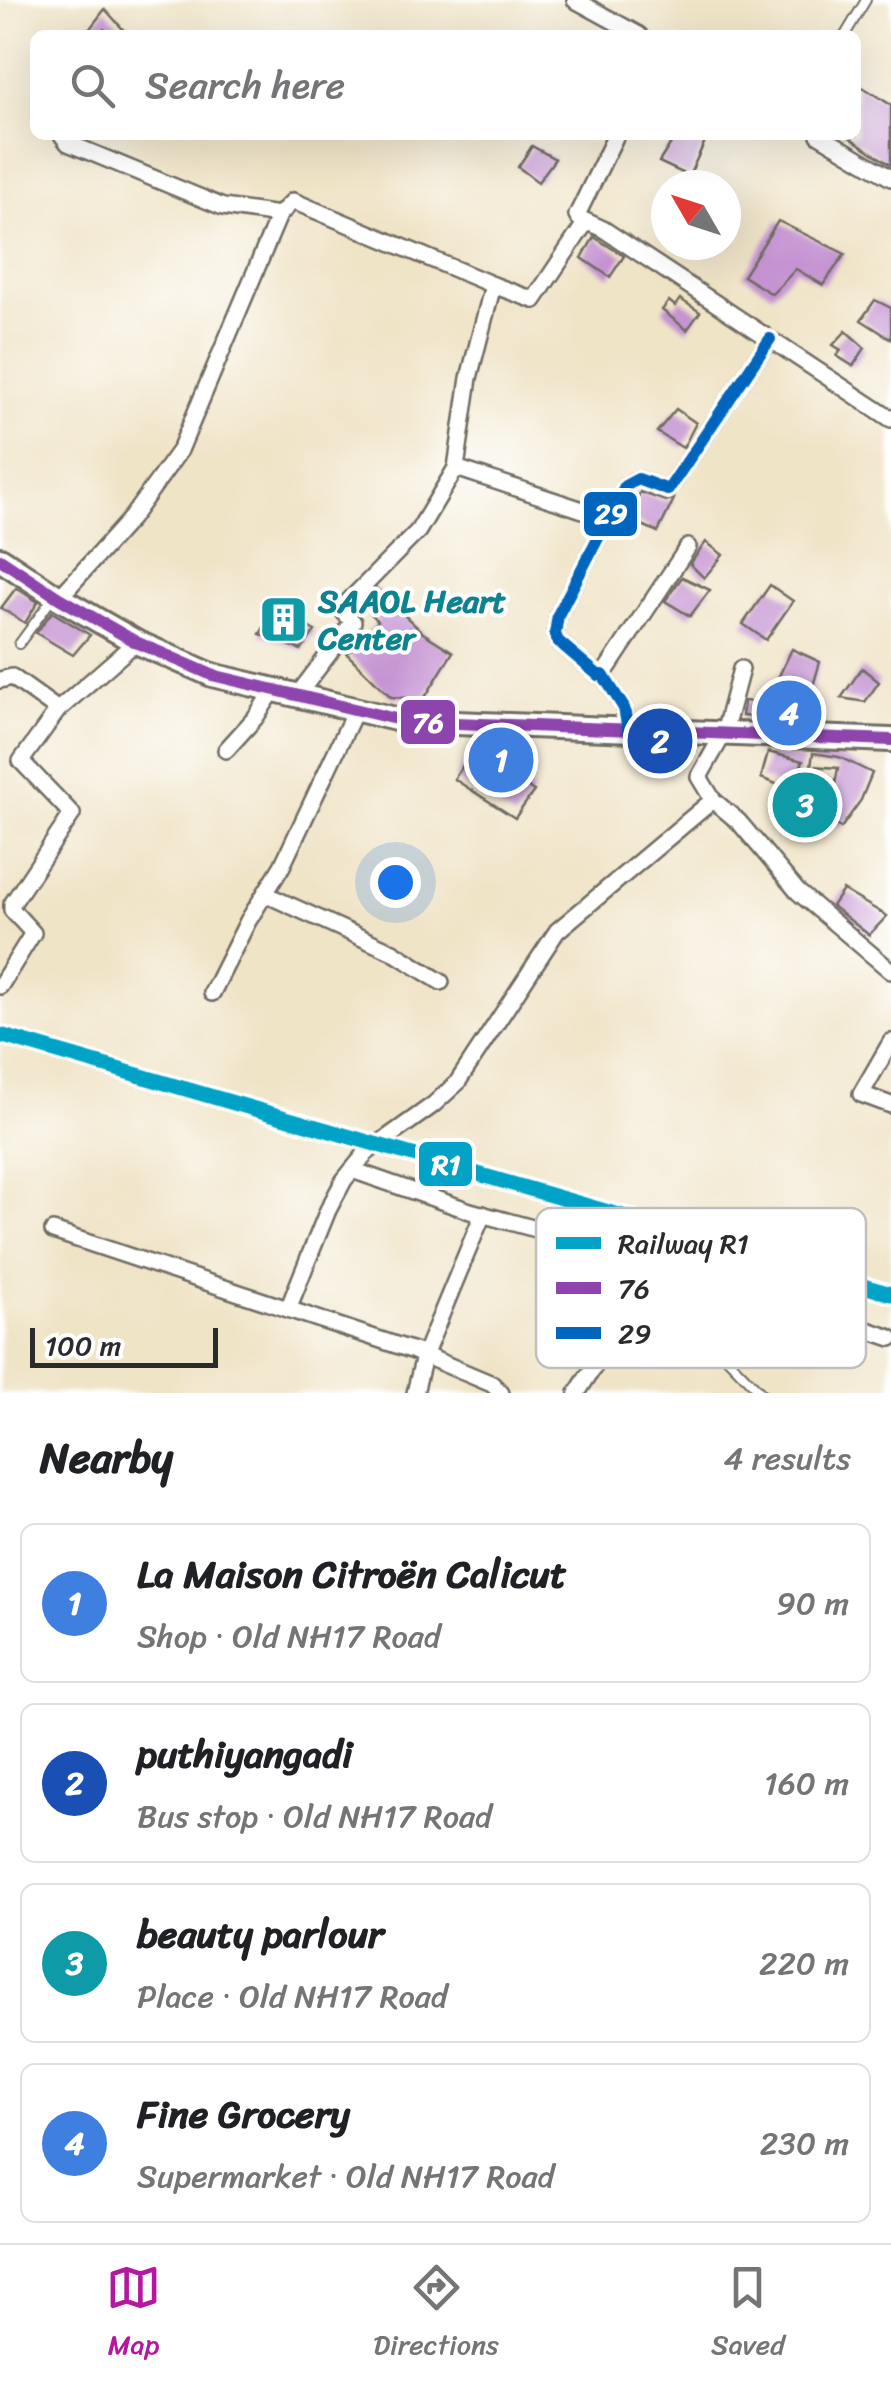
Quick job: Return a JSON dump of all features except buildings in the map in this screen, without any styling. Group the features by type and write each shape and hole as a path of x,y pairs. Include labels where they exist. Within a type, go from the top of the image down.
{"main road":[{"path":"0,559 136,642 212,675 404,721 891,740"}],"street":[{"path":"576,0 630,30"},
{"path":"66,140 223,207 279,215"},
{"path":"614,140 577,215 891,420"},
{"path":"826,140 891,178"},
{"path":"57,596 131,518 180,450 279,215 293,201 534,300 586,222"},
{"path":"296,697 353,622 342,610 418,532 456,468 469,378 492,285"},
{"path":"603,675 568,651 555,634 558,615 630,480 638,479 668,490 770,339"},
{"path":"456,468 607,518"},
{"path":"603,675 688,546"},
{"path":"0,986 33,933 12,910 12,904 71,820 68,806 21,761 58,710 136,642"},
{"path":"741,669 724,734 699,777 713,800 739,822 798,892 891,971"},
{"path":"603,675 624,708 628,730"},
{"path":"0,680 12,677 58,710"},
{"path":"226,750 256,718 272,691"},
{"path":"212,993 282,866 356,709"},
{"path":"288,1310 313,1241 352,1170 374,1144 433,1105 457,1082 558,931 713,800"},
{"path":"265,894 393,952 441,982"},
{"path":"891,1042 862,1094 891,1105"},
{"path":"352,1170 536,1229"},
{"path":"415,1393 424,1356 483,1214"},
{"path":"53,1231 424,1356 492,1384 501,1393"},
{"path":"866,1330 891,1338"},
{"path":"576,1393 593,1368"}],"lane":[{"path":"849,30 866,0"},
{"path":"19,644 57,596"},
{"path":"737,1368 761,1393"}],"rail line":[{"name":"R1","path":"0,1035 595,1208"},
{"name":"R1","path":"866,1287 891,1294"}],"transit line":[{"name":"29","path":"628,730 624,708 603,675 598,675 558,641 558,615 625,486 638,479 668,490 770,339"},
{"name":"76","path":"0,559 136,642 212,675 404,721 891,740"}],"place":[{"name":"SAAOL Heart Center","path":"283,619"},
{"name":"Fine Grocery","path":"789,713"},
{"name":"puthiyangadi","path":"660,741"},
{"name":"La Maison Citroën Calicut","path":"501,760"},
{"name":"beauty parlour","path":"805,805"}]}
